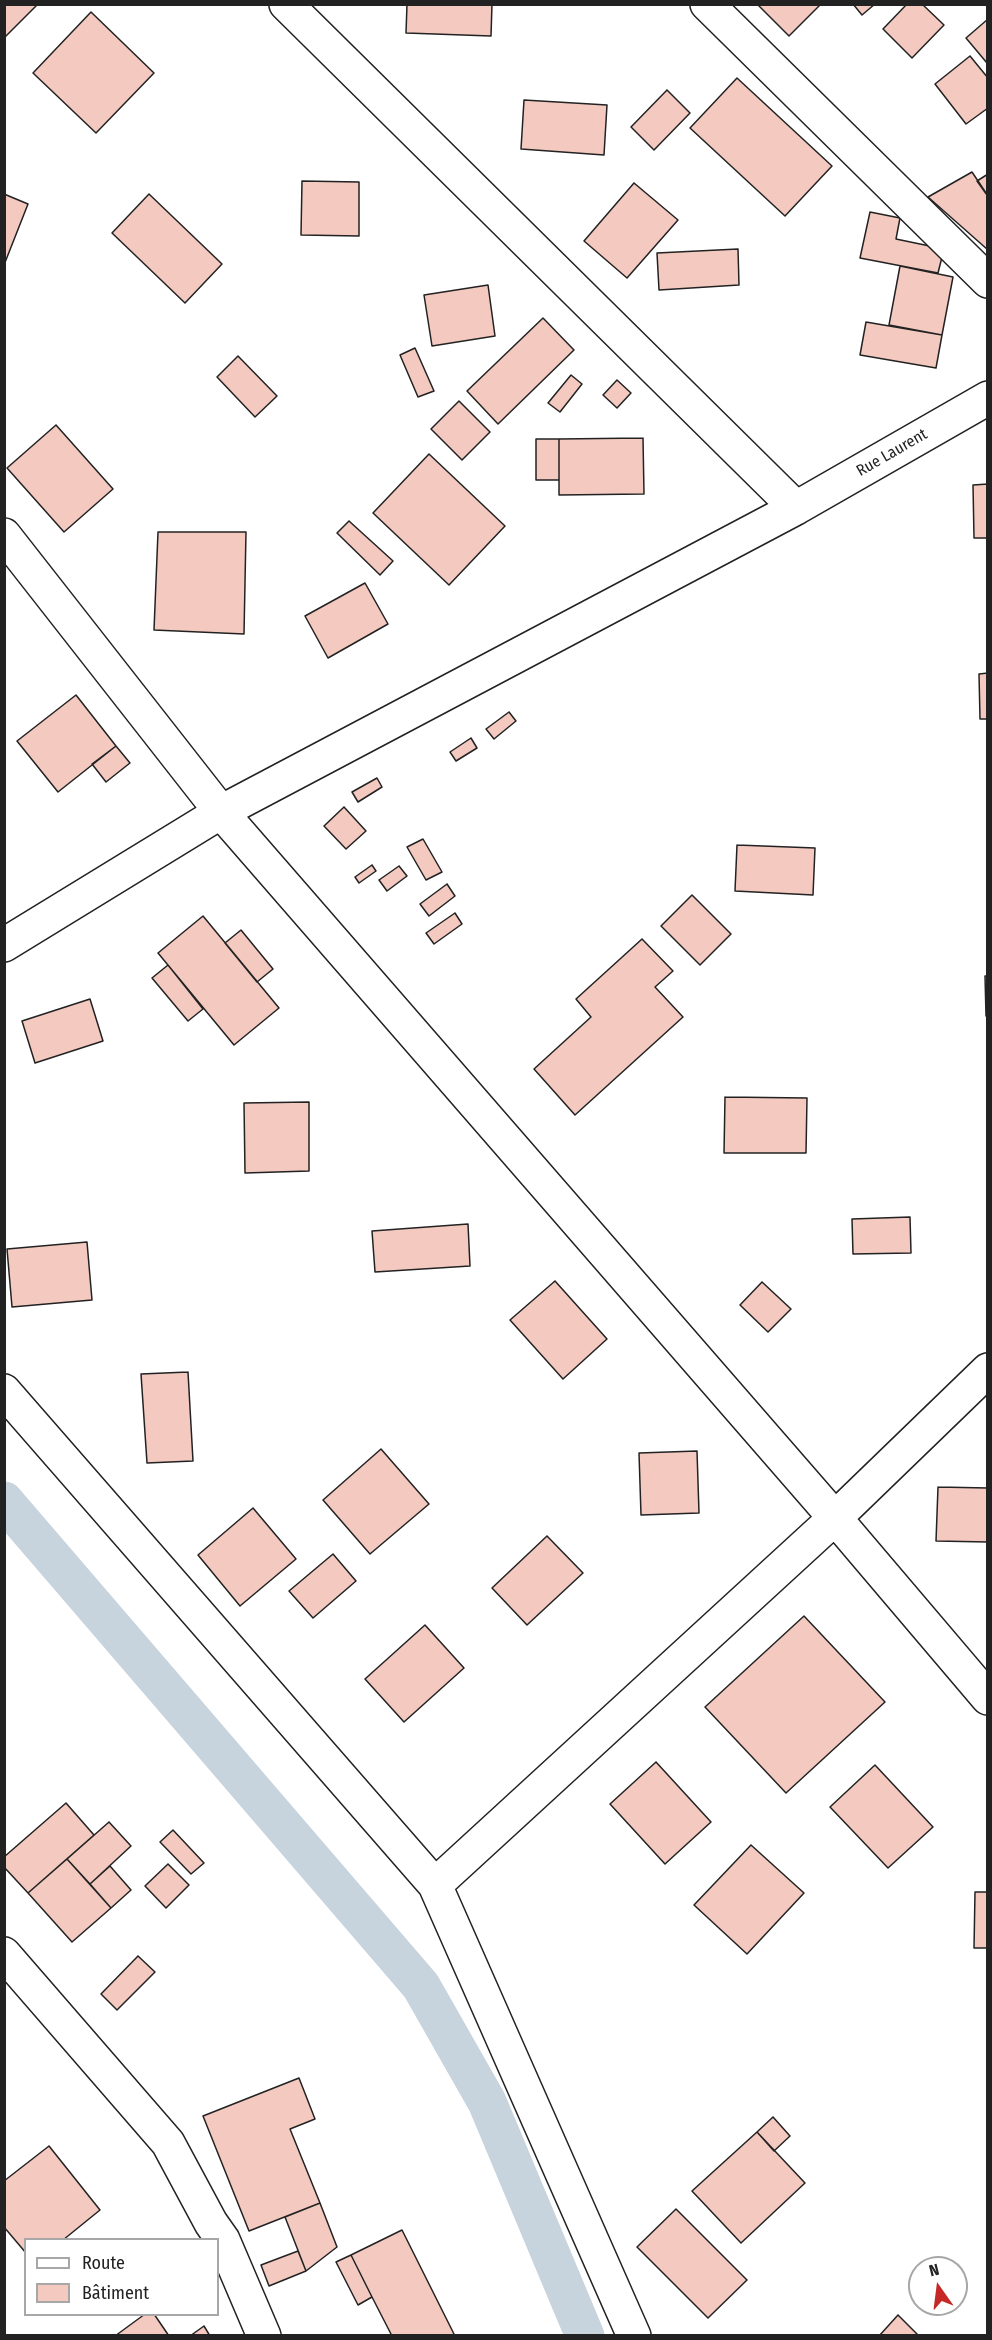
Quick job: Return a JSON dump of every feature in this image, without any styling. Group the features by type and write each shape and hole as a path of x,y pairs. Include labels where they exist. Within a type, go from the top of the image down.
{"street":[{"path":"286,4 796,508"},
{"path":"707,4 987,281"},
{"name":"Rue Laurent","path":"4,945 221,812 796,508 987,398"},
{"path":"4,535 221,812 835,1518 987,1698"},
{"path":"435,1885 835,1518 987,1370"},
{"path":"4,1391 435,1885 634,2336"},
{"path":"4,1954 168,2143 211,2223 223,2240 264,2336"}],"building":[{"path":"4,4 38,4 4,38"},
{"path":"407,4 492,4 491,36 406,33"},
{"path":"757,4 820,4 820,5 789,36"},
{"path":"853,4 875,4 862,15"},
{"path":"907,4 922,4 944,25 912,58 883,29"},
{"path":"91,12 154,73 96,133 33,73"},
{"path":"988,19 988,63 987,63 966,38"},
{"path":"970,56 988,78 988,108 966,124 935,84"},
{"path":"737,78 832,166 785,216 690,128"},
{"path":"667,90 690,113 654,150 631,127"},
{"path":"524,100 607,105 604,155 521,149"},
{"path":"972,172 988,196 988,250 928,197"},
{"path":"988,174 988,195 987,195 977,181"},
{"path":"302,181 359,182 359,236 301,235"},
{"path":"634,183 678,220 627,278 584,241"},
{"path":"4,194 28,204 4,265"},
{"path":"149,194 222,264 185,303 112,233"},
{"path":"870,212 900,218 896,239 944,249 938,273 860,258"},
{"path":"738,249 739,285 659,290 657,253"},
{"path":"900,266 953,277 942,335 889,325"},
{"path":"488,285 495,336 432,346 424,295"},
{"path":"543,318 574,350 498,424 467,391"},
{"path":"866,322 942,335 936,368 860,355"},
{"path":"415,348 434,391 418,397 400,355"},
{"path":"238,356 277,396 255,417 217,377"},
{"path":"571,375 582,384 560,412 548,403"},
{"path":"617,380 631,393 617,408 603,395"},
{"path":"459,401 490,432 462,460 431,429"},
{"path":"56,425 113,489 64,532 7,468"},
{"path":"643,438 644,494 559,495 559,439"},
{"path":"536,439 559,439 559,480 536,480"},
{"path":"429,454 505,526 449,585 373,513"},
{"path":"988,484 988,538 974,538 973,485"},
{"path":"349,521 393,561 380,575 337,533"},
{"path":"158,532 246,532 244,634 154,630"},
{"path":"365,583 388,624 328,658 305,616"},
{"path":"988,673 988,719 980,719 979,674"},
{"path":"76,695 116,746 58,792 17,741"},
{"path":"509,712 516,721 494,739 486,729"},
{"path":"471,738 477,748 456,761 450,752"},
{"path":"116,746 130,763 106,782 92,764"},
{"path":"377,778 382,787 358,802 352,792"},
{"path":"344,807 366,831 346,849 324,826"},
{"path":"423,839 442,872 426,880 407,847"},
{"path":"737,845 815,848 813,895 735,891"},
{"path":"372,865 376,871 359,883 355,877"},
{"path":"399,866 407,876 387,891 379,880"},
{"path":"447,884 455,896 429,916 420,904"},
{"path":"692,895 731,934 700,965 661,926"},
{"path":"455,913 462,924 434,944 426,933"},
{"path":"203,916 279,1008 234,1045 158,953"},
{"path":"241,930 273,969 257,982 225,943"},
{"path":"642,939 673,971 655,987 683,1017 575,1115 534,1069 591,1017 576,999"},
{"path":"168,965 203,1009 188,1021 152,978"},
{"path":"985,976 988,976 988,1016 986,1016"},
{"path":"90,999 103,1041 35,1063 22,1021"},
{"path":"725,1097 807,1098 806,1153 724,1153"},
{"path":"309,1102 309,1171 245,1173 244,1103"},
{"path":"910,1217 911,1253 853,1254 852,1219"},
{"path":"468,1224 470,1266 375,1272 372,1231"},
{"path":"87,1242 92,1300 12,1307 7,1249"},
{"path":"555,1281 607,1339 563,1379 510,1320"},
{"path":"762,1282 791,1309 768,1332 740,1305"},
{"path":"188,1372 193,1461 147,1463 141,1374"},
{"path":"381,1449 429,1504 370,1554 323,1500"},
{"path":"697,1451 699,1513 641,1515 639,1453"},
{"path":"938,1487 988,1488 988,1542 936,1541"},
{"path":"253,1508 296,1559 240,1606 198,1555"},
{"path":"547,1536 583,1573 527,1625 492,1588"},
{"path":"333,1554 356,1581 313,1618 289,1591"},
{"path":"804,1616 885,1702 786,1793 705,1707"},
{"path":"425,1625 464,1668 404,1722 365,1679"},
{"path":"656,1762 711,1822 665,1864 610,1804"},
{"path":"875,1765 933,1827 888,1868 830,1807"},
{"path":"66,1803 94,1835 28,1893 4,1867 4,1857"},
{"path":"109,1822 131,1846 90,1884 67,1859"},
{"path":"173,1830 204,1863 191,1874 160,1842"},
{"path":"751,1845 804,1893 747,1954 694,1905"},
{"path":"67,1859 111,1908 72,1942 28,1893"},
{"path":"168,1864 189,1885 166,1908 145,1886"},
{"path":"110,1866 131,1890 111,1908 90,1884"},
{"path":"975,1892 988,1892 988,1948 974,1948"},
{"path":"138,1956 155,1972 117,2010 101,1994"},
{"path":"299,2078 315,2119 290,2129 320,2203 249,2231 203,2116"},
{"path":"773,2117 790,2136 774,2151 757,2132"},
{"path":"757,2132 805,2183 741,2243 692,2191"},
{"path":"49,2146 100,2210 65,2238 24,2238 24,2251 4,2227 4,2181"},
{"path":"320,2203 337,2247 306,2271 285,2217"},
{"path":"676,2209 747,2280 708,2318 637,2247"},
{"path":"402,2230 455,2336 392,2336 351,2255"},
{"path":"298,2251 306,2271 269,2286 261,2265"},
{"path":"351,2255 372,2297 358,2305 336,2262"},
{"path":"898,2315 919,2336 879,2336"},
{"path":"142,2316 155,2316 169,2336 115,2336"},
{"path":"204,2326 210,2336 190,2336"}],"waterway":[{"path":"4,1501 421,1986 487,2102 585,2336"}]}
